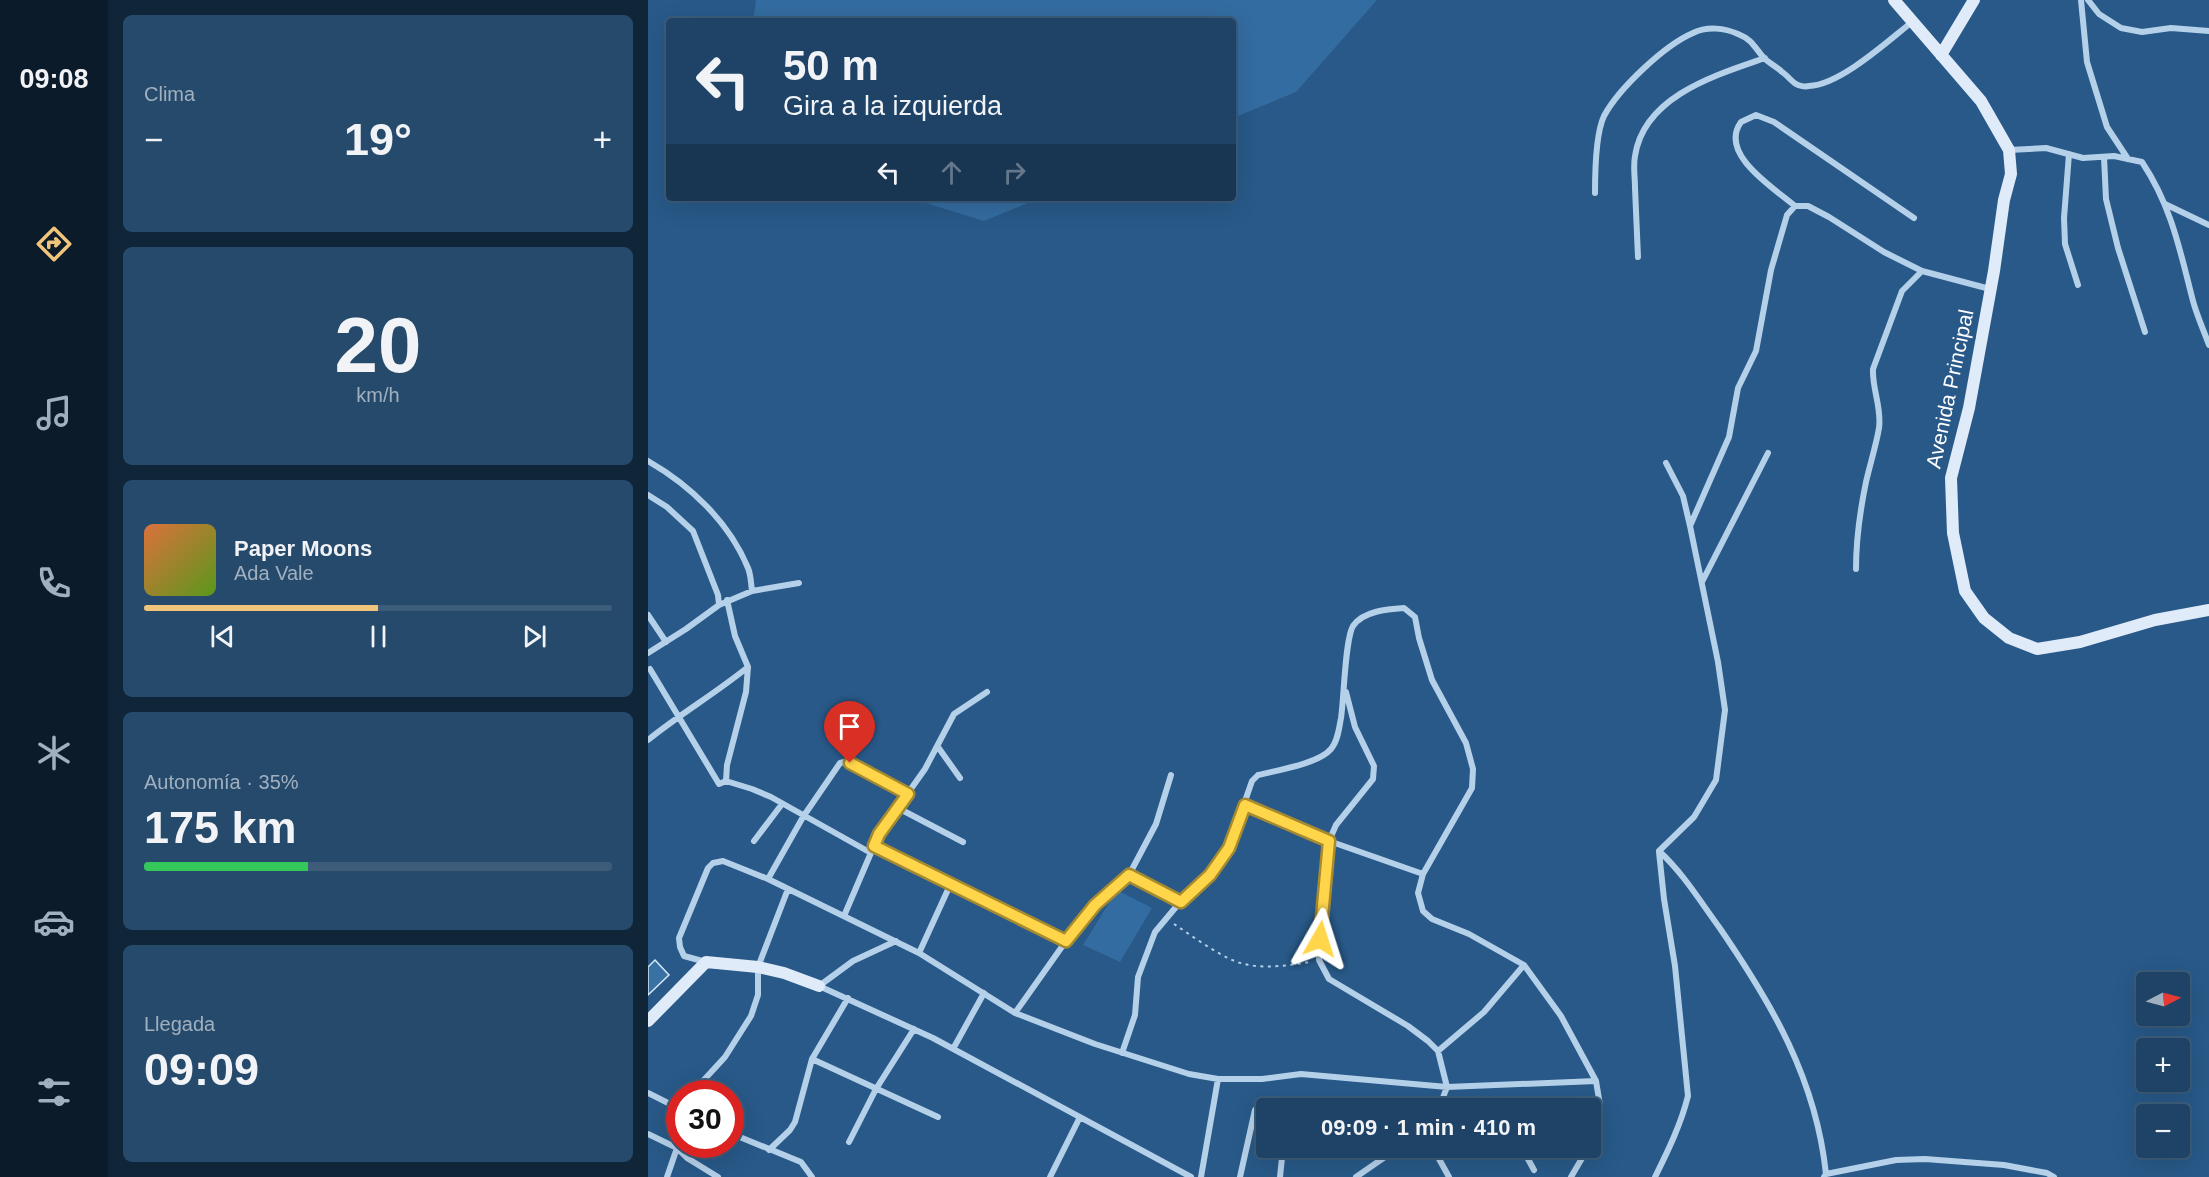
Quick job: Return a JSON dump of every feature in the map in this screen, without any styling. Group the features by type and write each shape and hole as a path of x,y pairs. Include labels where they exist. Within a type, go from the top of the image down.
{"street":[{"name":"Avenida Principal","path":"1894,0 1981,101 2009,150 2011,174 2004,200 1991,289 1969,408 1951,478 1953,533 1965,591 1984,618 2009,638 2037,649 2080,642 2155,620 2209,610"},
{"path":"1941,55 1974,0"},
{"path":"2081,0 2087,62 2107,127 2128,159"},
{"path":"2088,0 2099,14 2121,28 2142,32 2171,28 2209,31"},
{"path":"1595,193 1598,149 1604,117 1627,85 1658,56 1693,33 1714,29 1745,37 1755,43 1765,58 1797,85 1819,85 1835,79 1869,56 1912,21"},
{"path":"1638,257 1635,157 1642,134 1648,124 1668,102 1713,76 1765,58"},
{"path":"1914,218 1774,122 1755,115 1741,122 1734,137 1737,151 1763,180 1796,206 1808,206 1884,252 1922,271 1991,289"},
{"path":"2009,150 2046,148 2083,158 2114,156 2142,162 2157,185 2177,238 2194,304 2209,345"},
{"path":"2069,154 2064,218 2065,244 2078,285"},
{"path":"2104,157 2106,199 2118,248 2145,332"},
{"path":"2164,203 2209,225"},
{"path":"1690,526 1729,437 1738,388 1756,351 1774,259 1787,215 1796,206"},
{"path":"1856,569 1856,544 1879,427 1880,409 1872,382 1873,369 1902,291 1922,271"},
{"path":"1702,582 1768,453"},
{"path":"648,461 668,472 694,492 716,516 748,570 752,591"},
{"path":"1659,851 1694,817 1716,780 1725,710 1718,662 1683,496 1666,463"},
{"path":"648,495 667,507 693,531 718,595 719,604"},
{"path":"648,653 727,600 752,591 799,584"},
{"path":"726,781 727,765 746,692 748,667 735,636 727,600"},
{"path":"1122,1053 1135,1015 1138,977 1155,932 1181,902 1210,875 1229,848 1252,780 1258,776 1320,758 1332,748 1338,734 1353,627 1365,615 1404,608 1415,617 1432,680 1466,743 1473,769 1472,789 1423,874 1418,893 1423,910 1431,919 1469,934 1524,965 1561,1016 1596,1081 1599,1098"},
{"path":"648,615 666,642"},
{"path":"648,740 679,716 724,687 748,667"},
{"path":"650,669 717,782 722,784 726,781 752,789 803,817 822,824 871,853"},
{"path":"1345,689 1355,727 1374,766 1373,778 1336,825 1329,841 1319,960 1329,979 1408,1026 1438,1051 1447,1087 1443,1098"},
{"path":"844,916 879,834 938,747 954,714 987,692"},
{"path":"938,747 960,778"},
{"path":"768,879 803,817 836,768 844,762 908,794"},
{"path":"1015,1013 1066,941 1095,905 1129,875 1156,824 1171,775"},
{"path":"754,841 782,804"},
{"path":"1245,805 1329,841 1423,874"},
{"path":"898,808 963,842"},
{"path":"874,846 1066,941"},
{"path":"1659,851 1683,876 1775,1013 1799,1067 1815,1112 1823,1148 1825,1175 1896,1160 1925,1159 2004,1165 2047,1173 2054,1177"},
{"path":"1655,1177 1670,1148 1688,1096 1675,966 1659,851"},
{"path":"1191,1177 953,1049 848,998 784,973 758,967 706,962 684,956 679,938 708,868 713,863 723,861 768,879 919,952 1015,1013 1060,1032 1189,1074 1218,1079 1262,1079 1301,1074 1447,1087 1596,1081"},
{"path":"1129,875 1181,902"},
{"path":"919,952 951,883"},
{"path":"704,1080 725,1057 751,1016 758,995 758,967 788,889"},
{"path":"819,986 853,962 896,941"},
{"path":"648,1021 706,962"},
{"path":"1438,1051 1484,1012 1524,965"},
{"path":"953,1049 984,993"},
{"path":"769,1150 795,1122 812,1059 848,998"},
{"path":"849,1142 876,1089 914,1029"},
{"path":"812,1059 938,1118"},
{"path":"1201,1177 1218,1079"},
{"path":"648,1093 666,1101"},
{"path":"1240,1177 1255,1110"},
{"path":"1060,1177 1051,1175 1080,1117"},
{"path":"648,1134 666,1143"},
{"path":"744,1139 801,1162 809,1176"},
{"path":"668,1177 674,1158"},
{"path":"687,1158 718,1177"},
{"path":"1280,1177 1282,1158"},
{"path":"1356,1177 1365,1175 1386,1158"},
{"path":"1439,1158 1449,1177"},
{"path":"1527,1158 1534,1170"},
{"path":"1571,1177 1582,1158"}],"path":[{"path":"1166,919 1232,960 1277,967 1319,960"}],"shaded area":[{"path":"756,0 1377,0 1296,92 1236,117 1236,18 753,18"},
{"path":"920,201 1033,201 984,221"},
{"path":"1117,890 1152,908 1120,962 1083,945"}],"building":[{"path":"655,960 669,975 648,995 648,967"}],"route":[{"path":"850,763 908,794 879,834 874,846 1066,941 1095,905 1129,875 1181,902 1210,875 1229,848 1245,805 1329,841 1320,939"}]}
